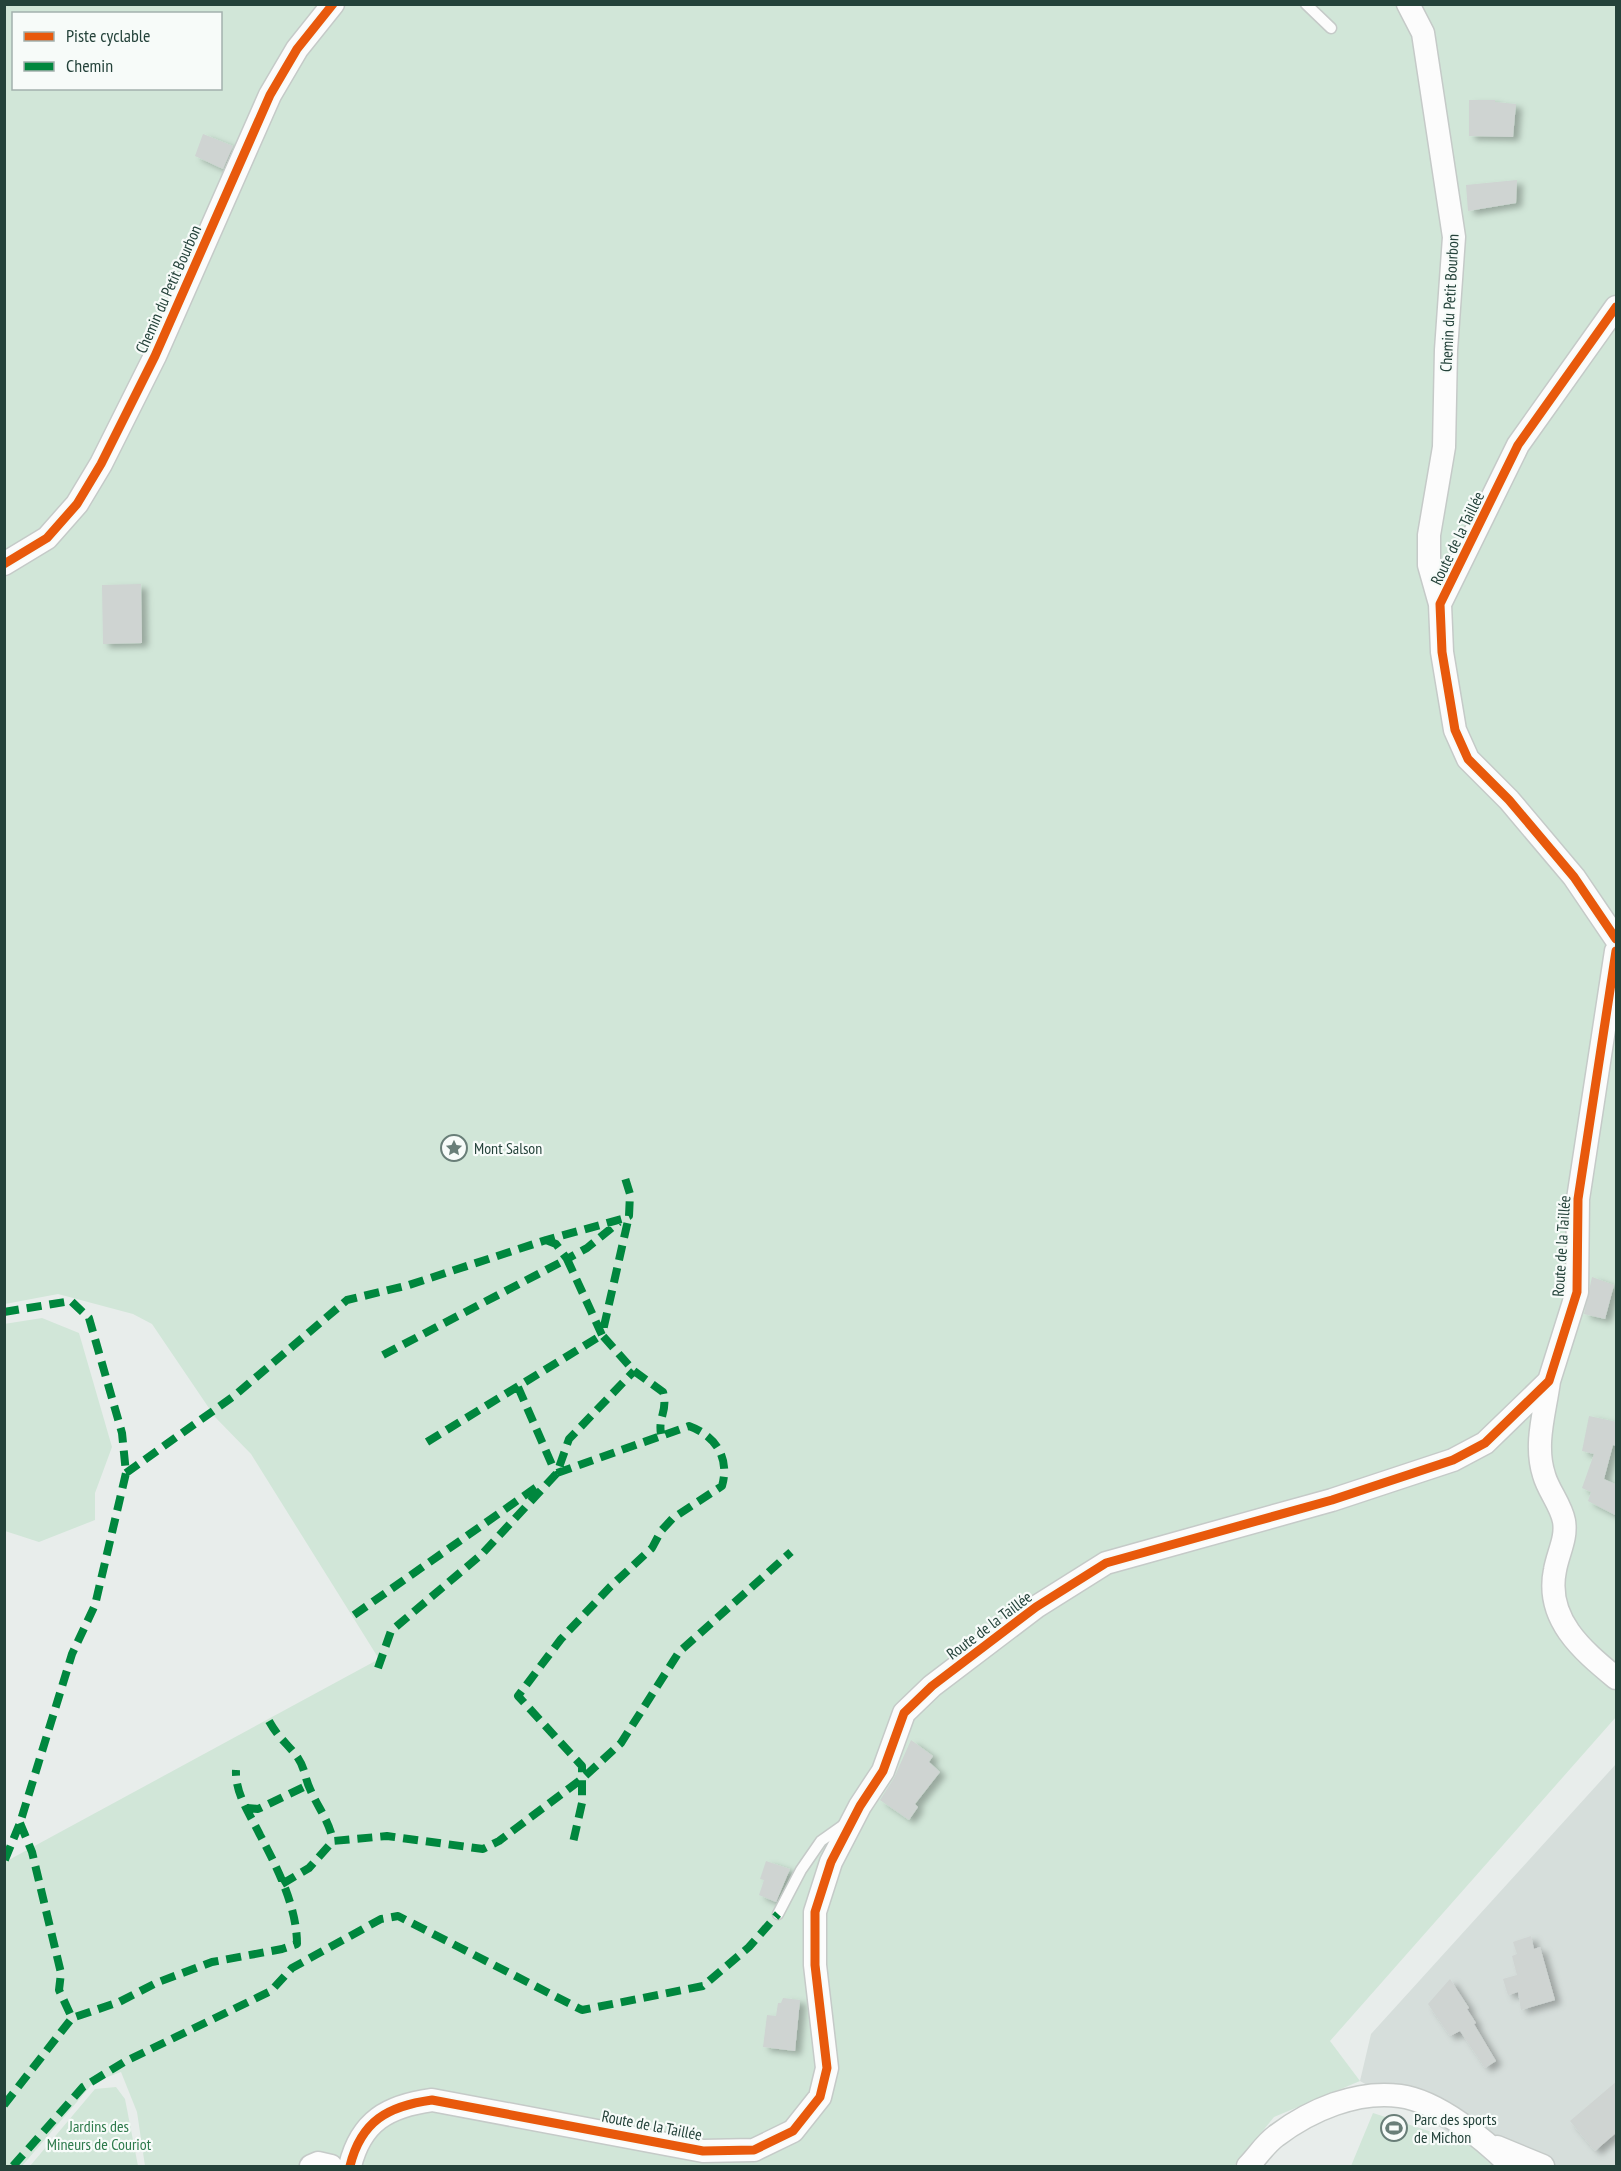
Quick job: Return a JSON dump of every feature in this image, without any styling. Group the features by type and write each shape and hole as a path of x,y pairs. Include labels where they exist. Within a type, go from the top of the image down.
{"street":[{"name":"Chemin du Petit Bourbon","path":"4,564 47,538 77,504 101,464 155,356 270,95 297,49 333,4"},
{"name":"Chemin du Petit Bourbon","path":"1408,4 1423,33 1454,237 1446,350 1444,447 1429,535 1429,565 1440,604"},
{"name":"Route de la Taillée","path":"1617,307 1518,445 1440,604 1442,652 1455,730 1468,759 1509,800 1574,877 1617,939"},
{"name":"Route de la Taillée","path":"350,2166 355,2146 376,2120 402,2104 432,2100 702,2151 754,2150 793,2131 820,2097 827,2068 815,1965 815,1912 831,1862 853,1819 883,1770 904,1713 932,1686 1036,1607 1106,1563 1332,1500 1453,1460 1485,1443 1549,1381 1577,1292 1578,1199 1617,951"},
{"path":"1549,1381 1538,1447 1546,1481 1564,1520 1564,1541 1554,1576 1554,1594 1567,1633 1617,1678"},
{"path":"1248,2166 1274,2137 1300,2121 1342,2101 1368,2096 1401,2096 1445,2114 1486,2142 1511,2166"},
{"path":"1486,2142 1543,2166"},
{"path":"311,2166 318,2163 331,2166"}],"lane":[{"path":"1306,4 1331,28"},
{"path":"778,1914 801,1870 821,1841 853,1819"}],"shaded area":[{"path":"1616,1764 1616,2166 1493,2166 1469,2144 1360,2081 1371,2034"}],"green space":[{"path":"5,5 1616,5 1616,1717 1330,2041 1360,2081 1274,2117 1234,2166 145,2166 137,2112 121,2072 94,2082 22,2166 5,2166 5,1862 379,1659 251,1454 215,1417 152,1324 133,1314 58,1294 5,1304"},
{"path":"42,1318 79,1333 112,1447 95,1493 95,1520 39,1542 5,1531 4,1324"},
{"name":"Jardins des Mineurs de Couriot","path":"116,2087 125,2099 138,2166 30,2166 95,2089"},
{"name":"Parc des sports de Michon","path":"1373,2113 1469,2144 1493,2166 1351,2166"}],"building":[{"path":"1469,100 1495,100 1495,102 1516,104 1513,137 1469,136"},
{"path":"203,134 233,146 223,169 195,156"},
{"path":"1517,180 1516,203 1468,211 1466,185"},
{"path":"141,584 142,643 103,644 102,585"},
{"path":"1592,1277 1614,1285 1605,1319 1584,1314"},
{"path":"1589,1416 1617,1422 1617,1446 1613,1445 1604,1479 1617,1485 1617,1516 1588,1501 1591,1492 1582,1488 1594,1454 1582,1451"},
{"path":"911,1740 933,1756 929,1762 940,1772 915,1804 918,1807 909,1820 880,1800 894,1778"},
{"path":"766,1861 790,1869 776,1902 759,1895 764,1880 760,1879"},
{"path":"1531,1936 1534,1949 1540,1947 1555,2000 1521,2010 1518,1992 1508,1995 1503,1979 1517,1975 1512,1956 1517,1954 1513,1942"},
{"path":"1450,1979 1469,2008 1467,2009 1476,2023 1474,2024 1496,2061 1485,2068 1460,2031 1450,2036 1428,2004"},
{"path":"783,1998 800,2000 795,2051 763,2047 767,2015 776,2016 778,2003 781,2003"},
{"path":"1617,2081 1617,2132 1595,2151 1570,2121"}],"marked path":[{"path":"126,1473 234,1396 347,1300 409,1285 546,1240 629,1216 630,1194 625,1178"},
{"path":"383,1355 567,1259 602,1335 629,1216"},
{"path":"546,1240 556,1244 567,1259 587,1248 619,1222"},
{"path":"4,1312 71,1301 89,1318 122,1433 126,1473 95,1605 72,1654 20,1823 4,1862"},
{"path":"427,1442 602,1335 634,1371 663,1392 661,1434"},
{"path":"378,1668 391,1631 482,1554 557,1473 569,1439 634,1371"},
{"path":"518,1387 556,1474"},
{"path":"557,1473 689,1426 713,1442 719,1449 724,1466 722,1486 673,1518 661,1531 652,1548 610,1587 561,1639 518,1696 582,1766 582,1803 572,1847"},
{"path":"354,1615 541,1484"},
{"path":"282,1884 309,1868 333,1841 387,1836 483,1849 499,1841 583,1778 621,1743 679,1652 791,1552"},
{"path":"269,1721 300,1762 333,1841"},
{"path":"4,2105 72,2018 119,2002 156,1983 212,1962 297,1944 290,1902 273,1860 241,1796 236,1770"},
{"path":"247,1808 258,1809 308,1785"},
{"path":"20,1823 32,1852 61,1973 59,1990 72,2018"},
{"path":"13,2166 83,2087 124,2062 271,1991 292,1968 381,1919 398,1916 582,2010 703,1986 749,1947 778,1914"}],"cycle path":[{"path":"4,564 47,538 77,504 101,464 155,356 270,95 297,49 333,4"},
{"path":"1616,307 1518,445 1440,604 1442,652 1455,730 1468,759 1509,800 1574,877 1616,939"},
{"path":"350,2166 361,2138 379,2118 402,2107 432,2100 703,2151 754,2150 793,2131 820,2097 827,2068 815,1965 815,1912 831,1862 860,1806 883,1771 904,1713 932,1686 1036,1607 1106,1563 1332,1500 1453,1460 1485,1443 1549,1381 1577,1292 1578,1199 1616,951"}],"place":[{"name":"Mont Salson","path":"454,1148"},
{"name":"Parc des sports de Michon","path":"1394,2128"}]}
